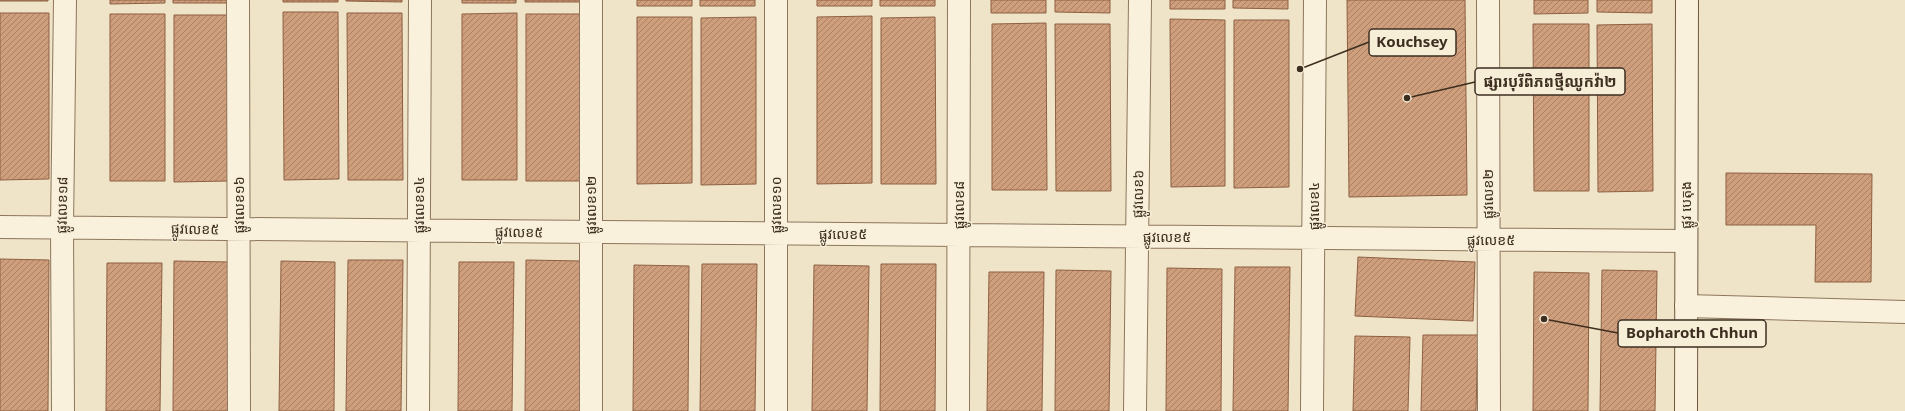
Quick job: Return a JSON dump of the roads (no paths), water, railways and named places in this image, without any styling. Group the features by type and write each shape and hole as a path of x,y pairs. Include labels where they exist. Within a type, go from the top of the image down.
{"street":[{"name":"ផ្លូវលេខ១៨","path":"63,411 62,228 65,0"},
{"name":"ផ្លូវលេខ១៦","path":"238,0 239,411"},
{"name":"ផ្លូវលេខ១៤","path":"418,411 420,0"},
{"name":"ផ្លូវលេខ១២","path":"591,0 591,411"},
{"name":"ផ្លូវលេខ១០","path":"776,0 776,411"},
{"name":"ផ្លូវលេខ៨","path":"958,411 959,0"},
{"name":"ផ្លូវលេខ៦","path":"1135,411 1140,0"},
{"name":"ផ្លូវលេខ៤","path":"1312,411 1315,0"},
{"name":"ផ្លូវលេខ២","path":"1488,0 1489,411"},
{"name":"ផ្លូវ បេតុង","path":"1686,411 1687,0"},
{"name":"ផ្លូវលេខ៥","path":"0,227 1686,241"},
{"path":"1686,306 1905,312"}],"place":[{"name":"Kouchsey","path":"1300,69"},
{"name":"ផ្សារបុរីពិភពថ្មីឈូកវ៉ា២","path":"1407,98"},
{"name":"Bopharoth Chhun","path":"1544,319"}]}
